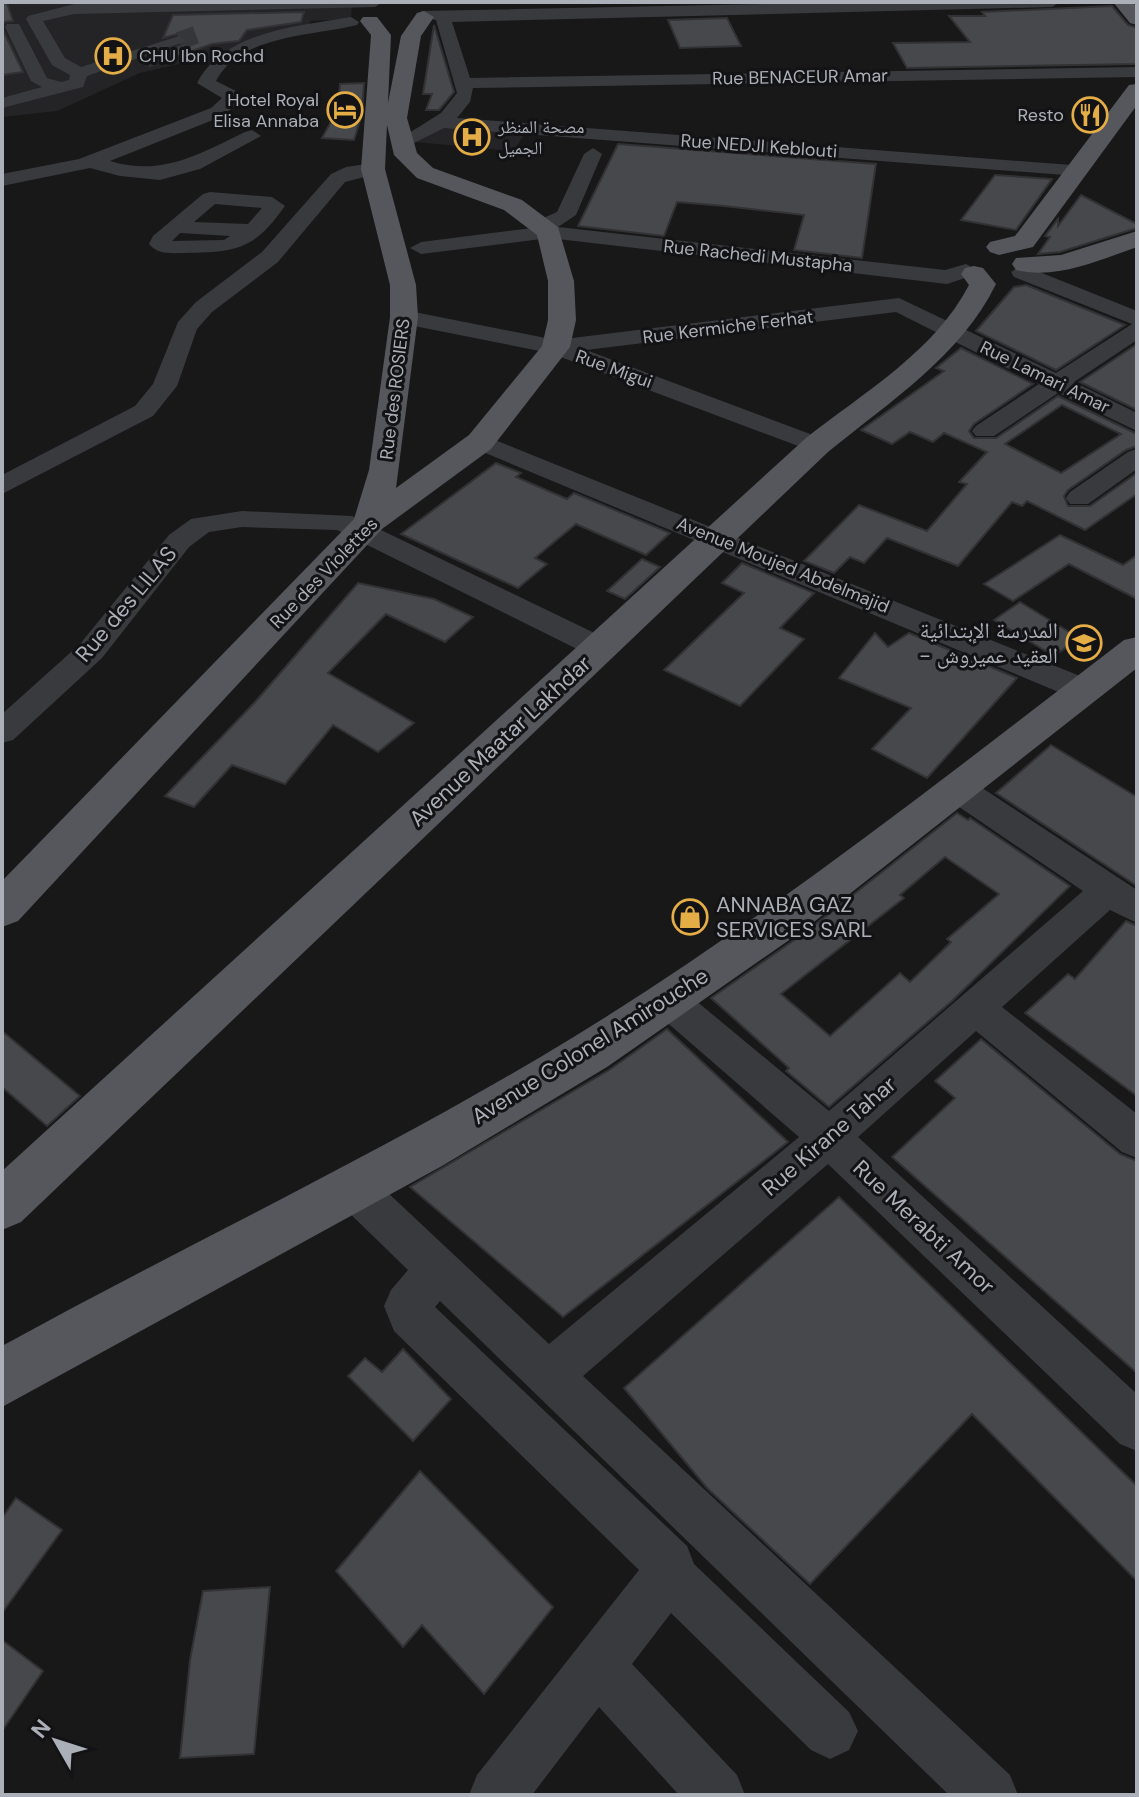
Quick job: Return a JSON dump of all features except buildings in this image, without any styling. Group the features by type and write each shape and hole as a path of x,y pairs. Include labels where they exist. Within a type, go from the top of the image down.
{"main road":[{"path":"1122,2 1137,19"},
{"path":"371,11 399,23 426,10"},
{"path":"426,10 411,36 396,118 406,155 425,173 513,205 545,228 561,281 562,320 556,347"},
{"name":"Rue des ROSIERS","path":"366,527 385,470 404,317 403,285 373,169 381,35 371,11"},
{"path":"980,264 1024,242 1137,90"},
{"path":"980,264 1007,277 1024,268 1063,263 1137,239"},
{"path":"980,264 1017,254 1024,268"},
{"name":"Avenue Maatar Lakhdar","path":"2,1205 817,445 953,332 979,295 983,284 980,264"},
{"name":"Rue des Violettes","path":"2,909 366,527 480,442 556,347"},
{"name":"Avenue Colonel Amirouche","path":"2,1378 354,1189 669,1001 958,789 1136,651"}],"street":[{"path":"208,2 226,5"},
{"path":"402,143 439,122 463,103 466,93 426,10 1052,2"},
{"path":"179,41 79,73 58,61 42,27 34,19 74,9 226,5 371,11"},
{"path":"22,7 24,10 7,20 40,81 63,88"},
{"path":"252,26 309,24 371,11"},
{"path":"2,180 95,163 229,106 230,95 206,83 212,69 237,53 286,34 371,11"},
{"path":"42,27 129,14 190,17"},
{"name":"Rue BENACEUR Amar","path":"463,83 1137,72"},
{"path":"2,103 77,83 79,73"},
{"name":"Rue NEDJI Keblouti","path":"439,122 1078,170"},
{"path":"95,163 129,175 156,176 252,136"},
{"path":"421,248 545,228 566,215 593,154"},
{"path":"2,486 144,411 165,386 186,327 204,307 270,257 338,178 353,171 373,169"},
{"path":"260,224 275,206 272,203 217,197 204,200 178,227 260,224 301,221"},
{"name":"Rue Rachedi Mustapha","path":"545,228 947,277 980,264"},
{"path":"1024,268 1137,319"},
{"name":"Rue Kermiche Ferhat","path":"556,347 899,305"},
{"name":"Rue Lamari Amar","path":"899,305 1137,423"},
{"name":"Rue Migui","path":"404,317 556,347 817,445"},
{"path":"985,431 1137,330"},
{"name":"Avenue Moujed Abdelmajid","path":"480,442 718,537 1084,690"},
{"path":"1079,498 1137,457"},
{"name":"Rue des LILAS","path":"2,732 91,651 179,541 201,525 242,519 342,522 366,527 600,648"},
{"path":"958,789 1122,900"},
{"name":"Rue Kirane Tahar","path":"547,1376 829,1137 975,1008 1122,900"},
{"name":"Rue Merabti Amor","path":"669,1001 829,1137 1137,1427"},
{"path":"975,1008 1137,1139"},
{"path":"354,1189 990,1795"},
{"path":"438,1270 407,1306 410,1315 669,1564 668,1574 497,1795"},
{"path":"668,1574 830,1731"},
{"path":"597,1666 717,1795"}],"shaded area":[{"name":"CHU Ibn Rochd","path":"2,2 352,2 351,19 310,21 309,27 286,30 212,64 192,61 140,73 57,111 2,117"},
{"name":"مصحة المنظر الجميل","path":"440,125 525,133 514,151 415,142"}],"tunnel":[{"path":"179,41 201,33"}],"place":[{"name":"CHU Ibn Rochd","path":"113,56"},
{"name":"Hotel Royal Elisa Annaba","path":"345,110"},
{"name":"Resto","path":"1090,115"},
{"name":"مصحة المنظر الجميل","path":"472,137"},
{"name":"المدرسة الإبتدائية - العقيد عميروش","path":"1084,643"},
{"name":"ANNABA GAZ SERVICES SARL","path":"690,917"}]}
